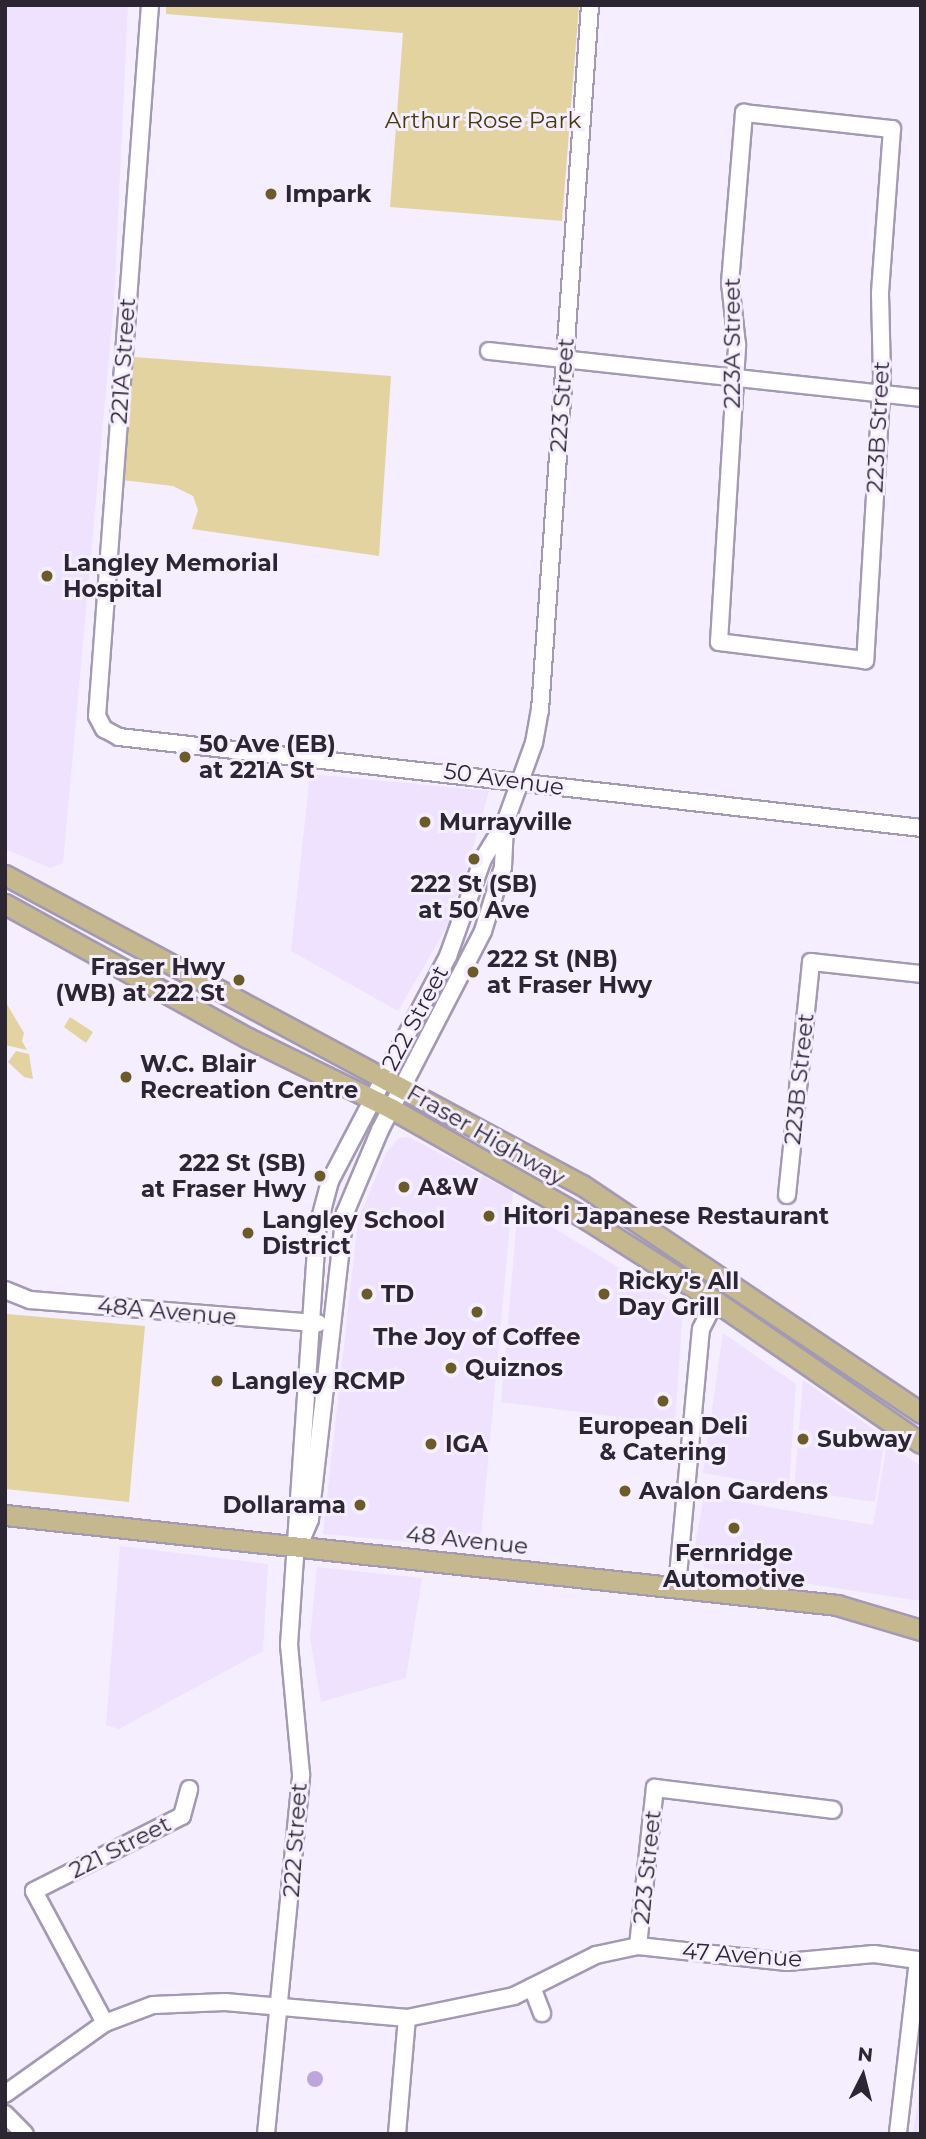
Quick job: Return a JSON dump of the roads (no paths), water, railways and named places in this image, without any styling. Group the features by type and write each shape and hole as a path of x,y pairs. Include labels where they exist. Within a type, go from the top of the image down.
{"main road":[{"name":"Fraser Highway","path":"5,875 403,1089 632,1216 921,1413"},
{"name":"Fraser Highway","path":"5,904 160,992 392,1109 588,1220 715,1301 921,1443"},
{"name":"48 Avenue","path":"5,1515 837,1605 921,1630"}],"street":[{"name":"221A Street","path":"97,716 150,5"},
{"name":"223 Street","path":"519,782 540,710 590,5"},
{"name":"223A Street","path":"719,642 737,345 730,283 744,113 812,121"},
{"name":"223B Street","path":"719,642 865,660 881,394 880,294 892,129 812,121"},
{"path":"489,351 921,398"},
{"name":"50 Avenue","path":"97,716 104,729 119,737 921,828"},
{"name":"222 Street","path":"266,2134 301,1774 289,1645 299,1546 295,1519 309,1322 321,1205 371,1099 448,956 483,859 505,822 519,782"},
{"name":"222 Street","path":"299,1546 310,1518 345,1213 392,1109 483,931 503,867 505,822"},
{"name":"223B Street","path":"787,1195 811,962 921,974"},
{"name":"48A Avenue","path":"5,1290 30,1300 331,1324"},
{"path":"677,1587 701,1329 715,1301"},
{"name":"223 Street","path":"638,1946 655,1788 833,1810"},
{"name":"221 Street","path":"105,2023 34,1891 182,1816 190,1789"},
{"name":"47 Avenue","path":"279,2007 407,2018 514,1996 596,1955 638,1946 787,1962 874,1954 918,1960 898,2134"},
{"path":"532,1987 542,2013"},
{"path":"5,2094 105,2023 153,2005 225,2001 279,2007"},
{"path":"397,2134 407,2018"},
{"path":"5,2114 25,2134"}],"place":[{"name":"Impark","path":"271,194"},
{"name":"Langley Memorial Hospital","path":"47,576"},
{"name":"50 Ave (EB) at 221A St","path":"185,757"},
{"name":"Murrayville","path":"425,822"},
{"name":"222 St (SB) at 50 Ave","path":"474,859"},
{"name":"222 St (NB) at Fraser Hwy","path":"473,972"},
{"name":"Fraser Hwy (WB) at 222 St","path":"239,980"},
{"name":"W.C. Blair Recreation Centre","path":"126,1077"},
{"name":"222 St (SB) at Fraser Hwy","path":"320,1176"},
{"name":"A&W","path":"404,1187"},
{"name":"Hitori Japanese Restaurant","path":"489,1216"},
{"name":"Langley School District","path":"248,1233"},
{"name":"TD","path":"367,1294"},
{"name":"Ricky's All Day Grill","path":"604,1294"},
{"name":"The Joy of Coffee","path":"477,1312"},
{"name":"Quiznos","path":"451,1368"},
{"name":"Langley RCMP","path":"217,1381"},
{"name":"European Deli & Catering","path":"663,1401"},
{"name":"Subway","path":"803,1439"},
{"name":"IGA","path":"431,1444"},
{"name":"Avalon Gardens","path":"625,1491"},
{"name":"Dollarama","path":"360,1505"},
{"name":"Fernridge Automotive","path":"734,1528"}],"park label":[{"name":"Arthur Rose Park","path":"483,120"}]}
